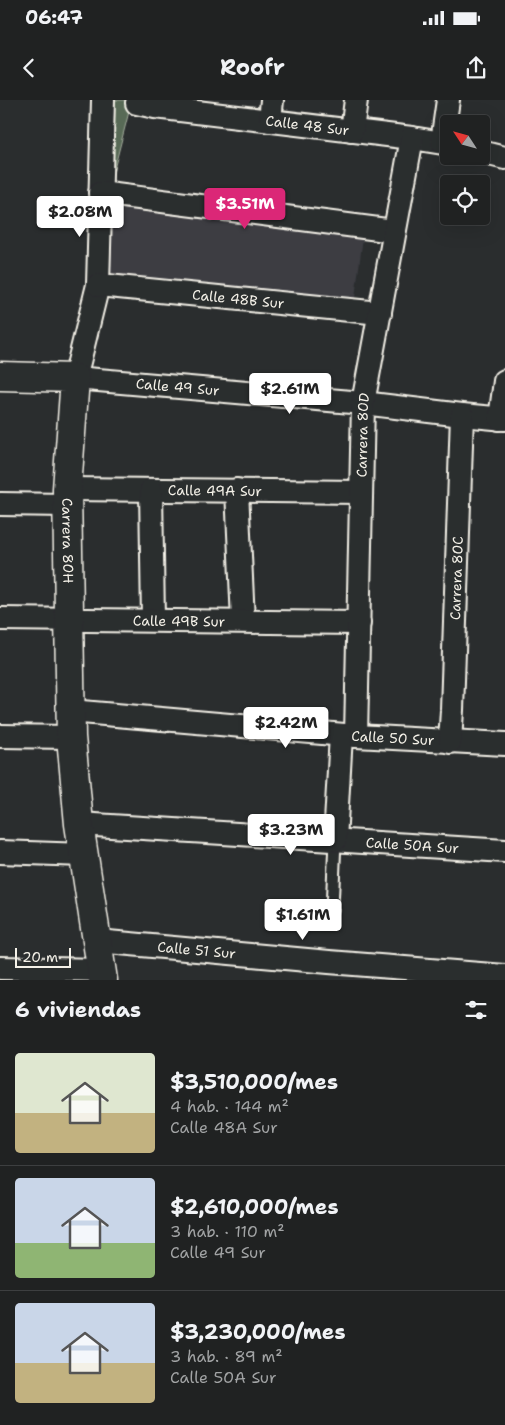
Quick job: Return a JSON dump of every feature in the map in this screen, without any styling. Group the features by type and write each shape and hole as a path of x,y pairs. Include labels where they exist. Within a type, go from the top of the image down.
{"street":[{"name":"Carrera 80H","path":"102,975 80,824 70,724 67,497 76,378 98,285 103,100"},
{"path":"352,131 356,100"},
{"path":"447,115 448,100"},
{"name":"Calle 48 Sur","path":"137,103 155,107 271,110 352,131 440,142"},
{"name":"Carrera 80D","path":"335,840 349,736 359,623 363,402 412,138"},
{"path":"490,154 505,158"},
{"path":"100,193 394,231"},
{"name":"Calle 48B Sur","path":"98,285 380,312"},
{"name":"Calle 49 Sur","path":"0,376 76,378 363,402 503,419"},
{"path":"503,419 505,381"},
{"name":"Carrera 80C","path":"450,742 462,415"},
{"path":"151,490 153,620"},
{"name":"Calle 49A Sur","path":"0,504 151,490 361,492"},
{"path":"238,490 243,621"},
{"name":"Calle 49B Sur","path":"0,618 359,623"},
{"name":"Calle 50 Sur","path":"0,736 70,724 505,744"},
{"name":"Calle 50A Sur","path":"80,824 505,851"},
{"path":"0,852 84,855"},
{"name":"Calle 51 Sur","path":"97,941 505,976"},
{"path":"0,968 102,975"}],"lane":[{"name":"Carrera 80D","path":"332,910 335,840"}],"shaded area":[{"path":"115,207 363,237 354,305 106,275"}],"green space":[{"path":"114,100 132,100 112,177"}]}
